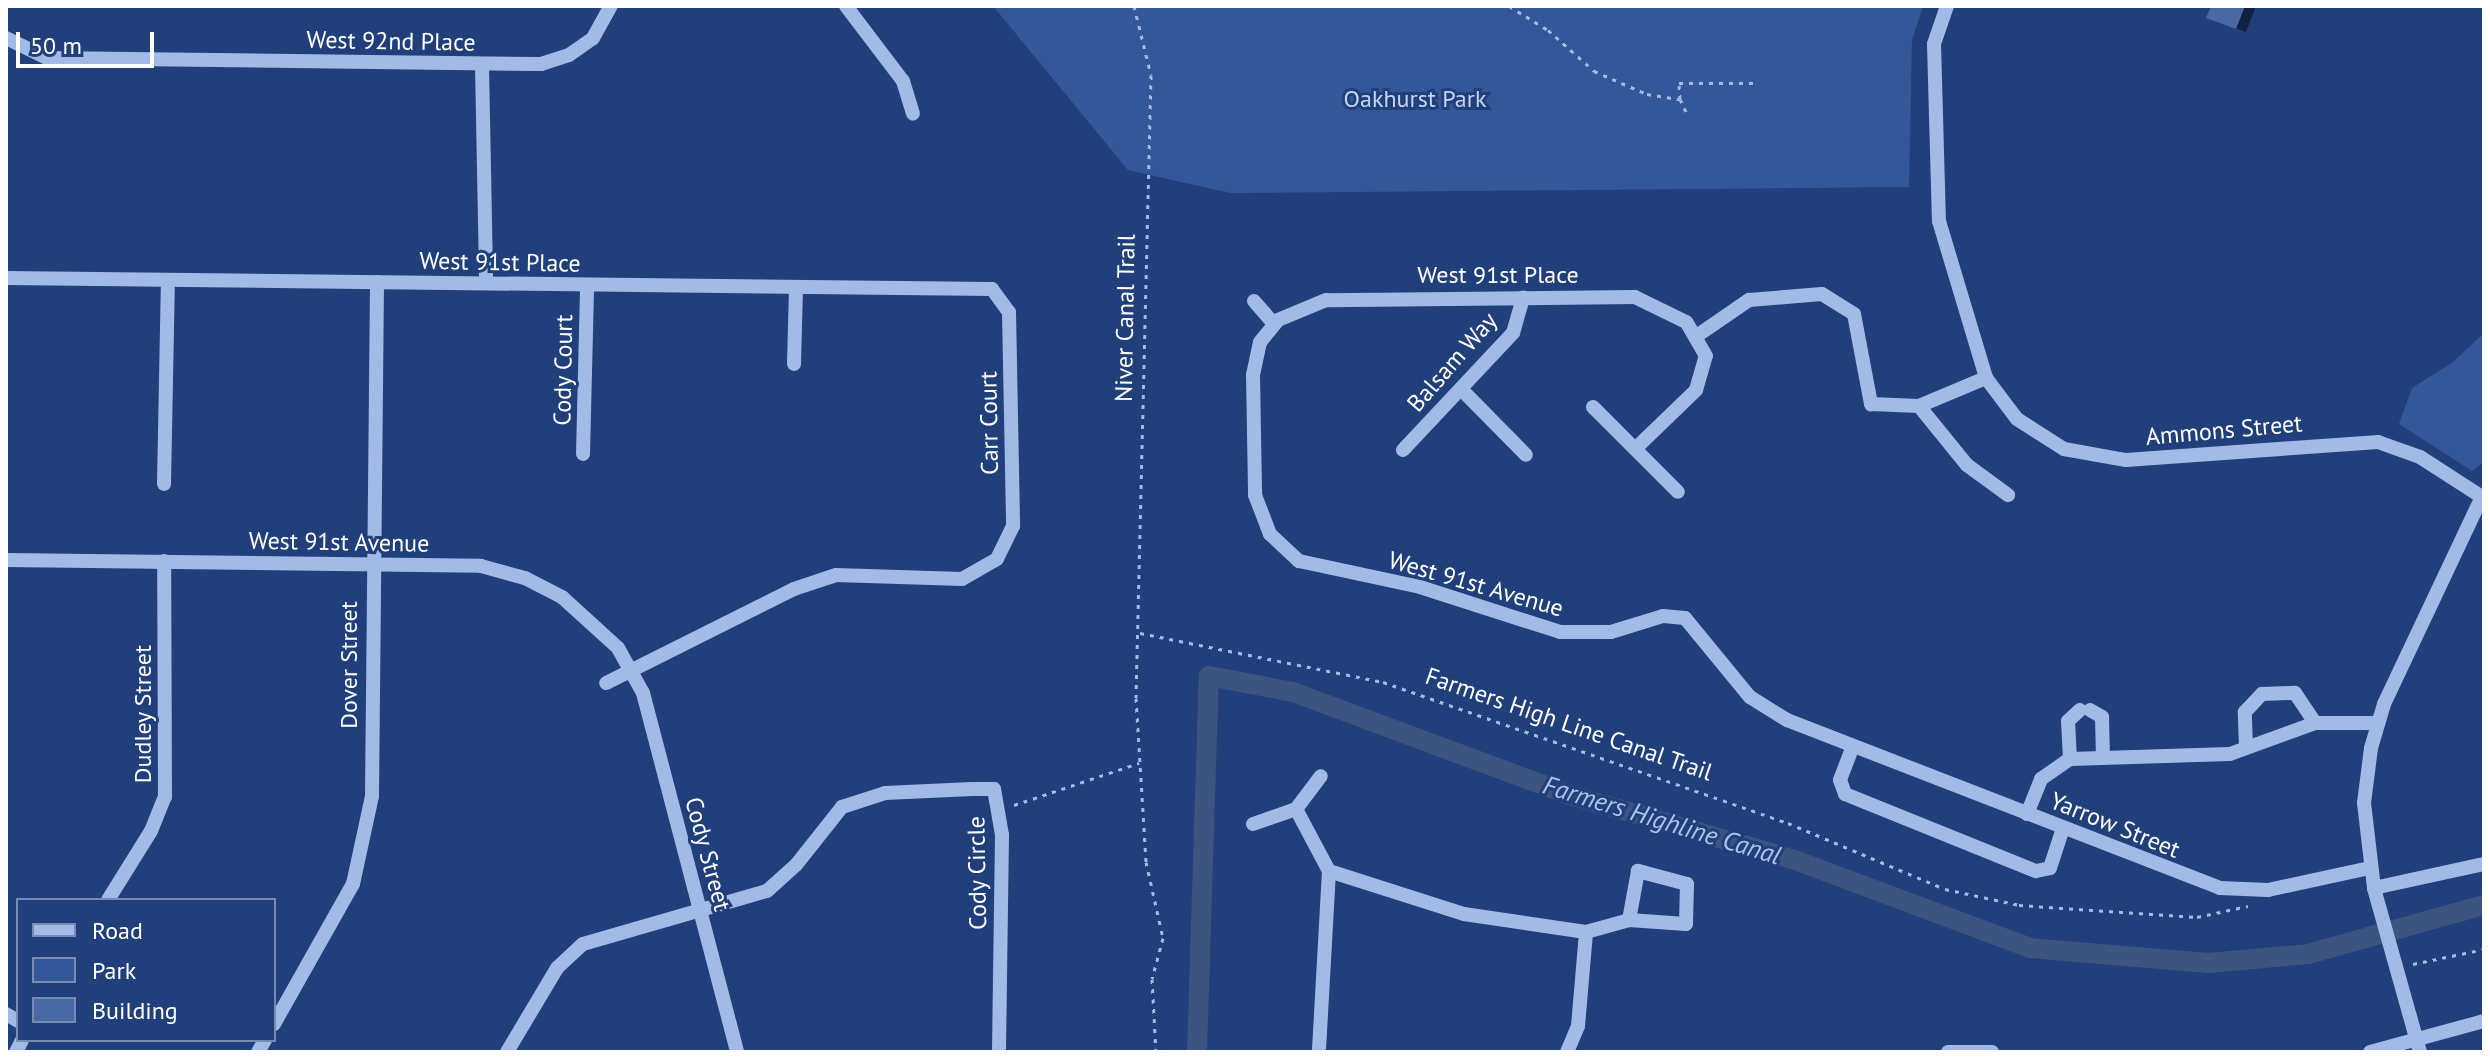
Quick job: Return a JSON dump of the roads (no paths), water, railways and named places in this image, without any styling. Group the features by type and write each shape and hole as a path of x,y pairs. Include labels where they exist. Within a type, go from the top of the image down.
{"street":[{"name":"West 92nd Place","path":"6,38 47,58 541,64 569,55 593,38 611,6"},
{"path":"846,6 903,81 913,113"},
{"name":"Ammons Street","path":"1947,6 1934,44 1939,221 1986,378 2017,419 2064,449 2126,460 2378,442 2420,457 2483,496"},
{"path":"482,65 486,282"},
{"name":"West 91st Place","path":"6,278 992,289"},
{"path":"164,484 168,280"},
{"name":"Dover Street","path":"276,1020 353,884 366,841 372,796 370,564 377,282"},
{"name":"Cody Court","path":"583,454 587,286"},
{"path":"794,364 796,289"},
{"name":"Carr Court","path":"633,670 794,589 836,575 962,579 997,559 1013,526 1013,511 1009,312 992,289"},
{"path":"1635,449 1696,390 1706,356 1698,335 1749,300 1831,296 1854,314 1866,398 1879,407 1919,406 1986,378"},
{"name":"West 91st Place","path":"1274,324 1290,313 1349,297 1635,297 1667,309 1698,335"},
{"name":"Balsam Way","path":"1403,450 1513,333 1523,297"},
{"path":"1254,301 1274,324"},
{"name":"West 91st Avenue","path":"1274,324 1260,342 1253,375 1252,445 1255,495 1281,549 1326,569 1420,587 1560,632 1611,632 1663,616 1685,618 1750,697 1787,720 1853,746"},
{"path":"1462,390 1526,455"},
{"path":"1919,406 1967,465 2008,495"},
{"path":"1593,407 1678,492"},
{"path":"2418,1046 2388,948 2374,888 2364,803 2377,723 2483,496"},
{"name":"West 91st Avenue","path":"6,560 481,566 525,578 562,597 597,625 633,670"},
{"name":"Dudley Street","path":"109,898 151,831 165,797 164,561"},
{"path":"606,683 633,670"},
{"name":"Cody Street","path":"633,670 737,1052"},
{"path":"2246,748 2245,712 2262,694 2295,693 2315,723"},
{"path":"2070,759 2068,721 2085,710 2102,717 2103,758"},
{"path":"2027,814 2041,779 2070,759 2230,754 2315,723 2377,723"},
{"path":"1853,746 1840,780 1845,794 2036,871 2050,868 2063,828"},
{"name":"Yarrow Street","path":"1853,746 2197,881 2245,892 2370,868"},
{"path":"1253,824 1296,809 1321,776"},
{"name":"Cody Circle","path":"700,910 767,891 796,865 842,807 885,793 994,789 999,811 999,1052"},
{"path":"1296,809 1329,871 1319,1052"},
{"path":"2374,888 2484,864"},
{"path":"1329,871 1464,914 1586,932 1629,920 1686,924 1687,884 1638,871 1629,920"},
{"path":"507,1052 557,968 583,944 700,910"},
{"path":"1567,1052 1578,1026 1586,932"},
{"path":"2370,1052 2418,1046 2484,1021"},
{"path":"1948,1052 1992,1052"}],"waterway":[{"name":"Farmers Highline Canal","path":"1197,1052 1209,676 1293,692 1570,795 1795,860 2030,948 2208,963 2308,954 2484,905"}],"park label":[{"name":"Oakhurst Park","path":"1415,99"}]}
